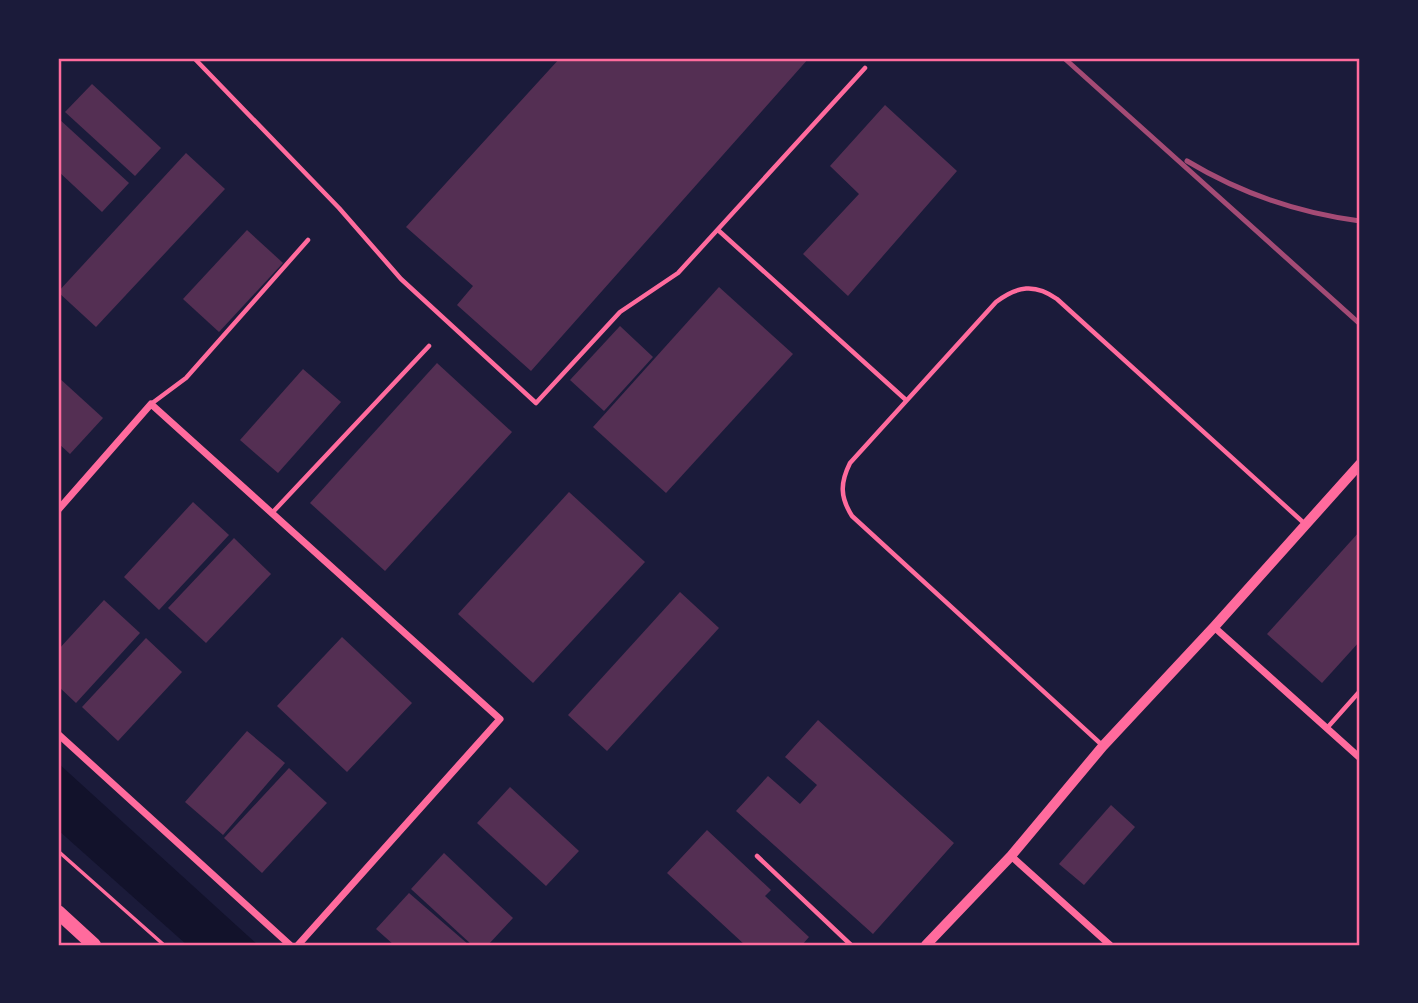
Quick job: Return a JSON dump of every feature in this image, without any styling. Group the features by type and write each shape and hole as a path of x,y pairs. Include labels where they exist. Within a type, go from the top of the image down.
{"main road":[{"path":"58,912 94,945"}],"street":[{"path":"58,510 151,404 500,719 298,945"},
{"path":"926,945 1011,856 1102,746 1214,627 1360,464"},
{"path":"1214,627 1360,758"},
{"path":"58,734 290,945"},
{"path":"1011,856 1110,945"}],"lane":[{"path":"194,58 339,208 401,279 536,403 620,312 678,274 865,68"},
{"path":"718,230 906,400"},
{"path":"151,404 186,378 309,240"},
{"path":"1102,746 852,516 844,503 842,488 850,463 996,302 1006,293 1021,287 1046,291 1306,524"},
{"path":"272,513 429,346"},
{"path":"1327,728 1360,691"},
{"path":"757,856 851,945"}],"path":[{"path":"58,851 164,945"}],"shaded area":[{"path":"58,763 258,945 187,945 58,830"}],"building":[{"path":"560,58 809,58 531,371 457,305 473,286 406,227"},
{"path":"92,84 161,148 135,176 65,112"},
{"path":"885,105 957,171 848,296 803,254 859,194 830,166"},
{"path":"59,119 129,183 102,212 58,171"},
{"path":"186,153 225,189 96,327 58,292"},
{"path":"247,230 283,263 219,332 183,299"},
{"path":"719,287 793,354 666,493 593,427"},
{"path":"620,326 653,357 604,411 570,380"},
{"path":"437,363 512,432 385,571 310,503"},
{"path":"303,369 341,402 278,473 240,440"},
{"path":"58,377 103,418 70,454 58,443"},
{"path":"569,492 645,562 533,683 458,614"},
{"path":"193,502 229,535 159,610 124,577"},
{"path":"1360,531 1360,641 1322,683 1267,634"},
{"path":"234,538 271,574 206,643 168,608"},
{"path":"680,592 719,628 607,751 568,715"},
{"path":"104,600 140,633 76,703 58,686 58,650"},
{"path":"342,637 412,703 347,772 277,706"},
{"path":"146,638 182,672 118,741 82,707"},
{"path":"818,720 954,843 873,934 736,811 768,776 800,804 817,785 785,757"},
{"path":"247,731 285,763 223,835 185,802"},
{"path":"289,768 327,803 262,873 224,838"},
{"path":"510,787 579,851 546,886 477,823"},
{"path":"1111,805 1135,827 1084,885 1059,864"},
{"path":"707,830 771,890 765,896 809,937 802,945 745,945 667,873"},
{"path":"444,853 513,918 488,945 472,945 411,889"},
{"path":"409,893 469,945 394,945 376,929"}],"railway":[{"path":"1064,58 1360,324"},
{"path":"1187,161 1228,183 1270,200 1314,213 1360,221"}]}
